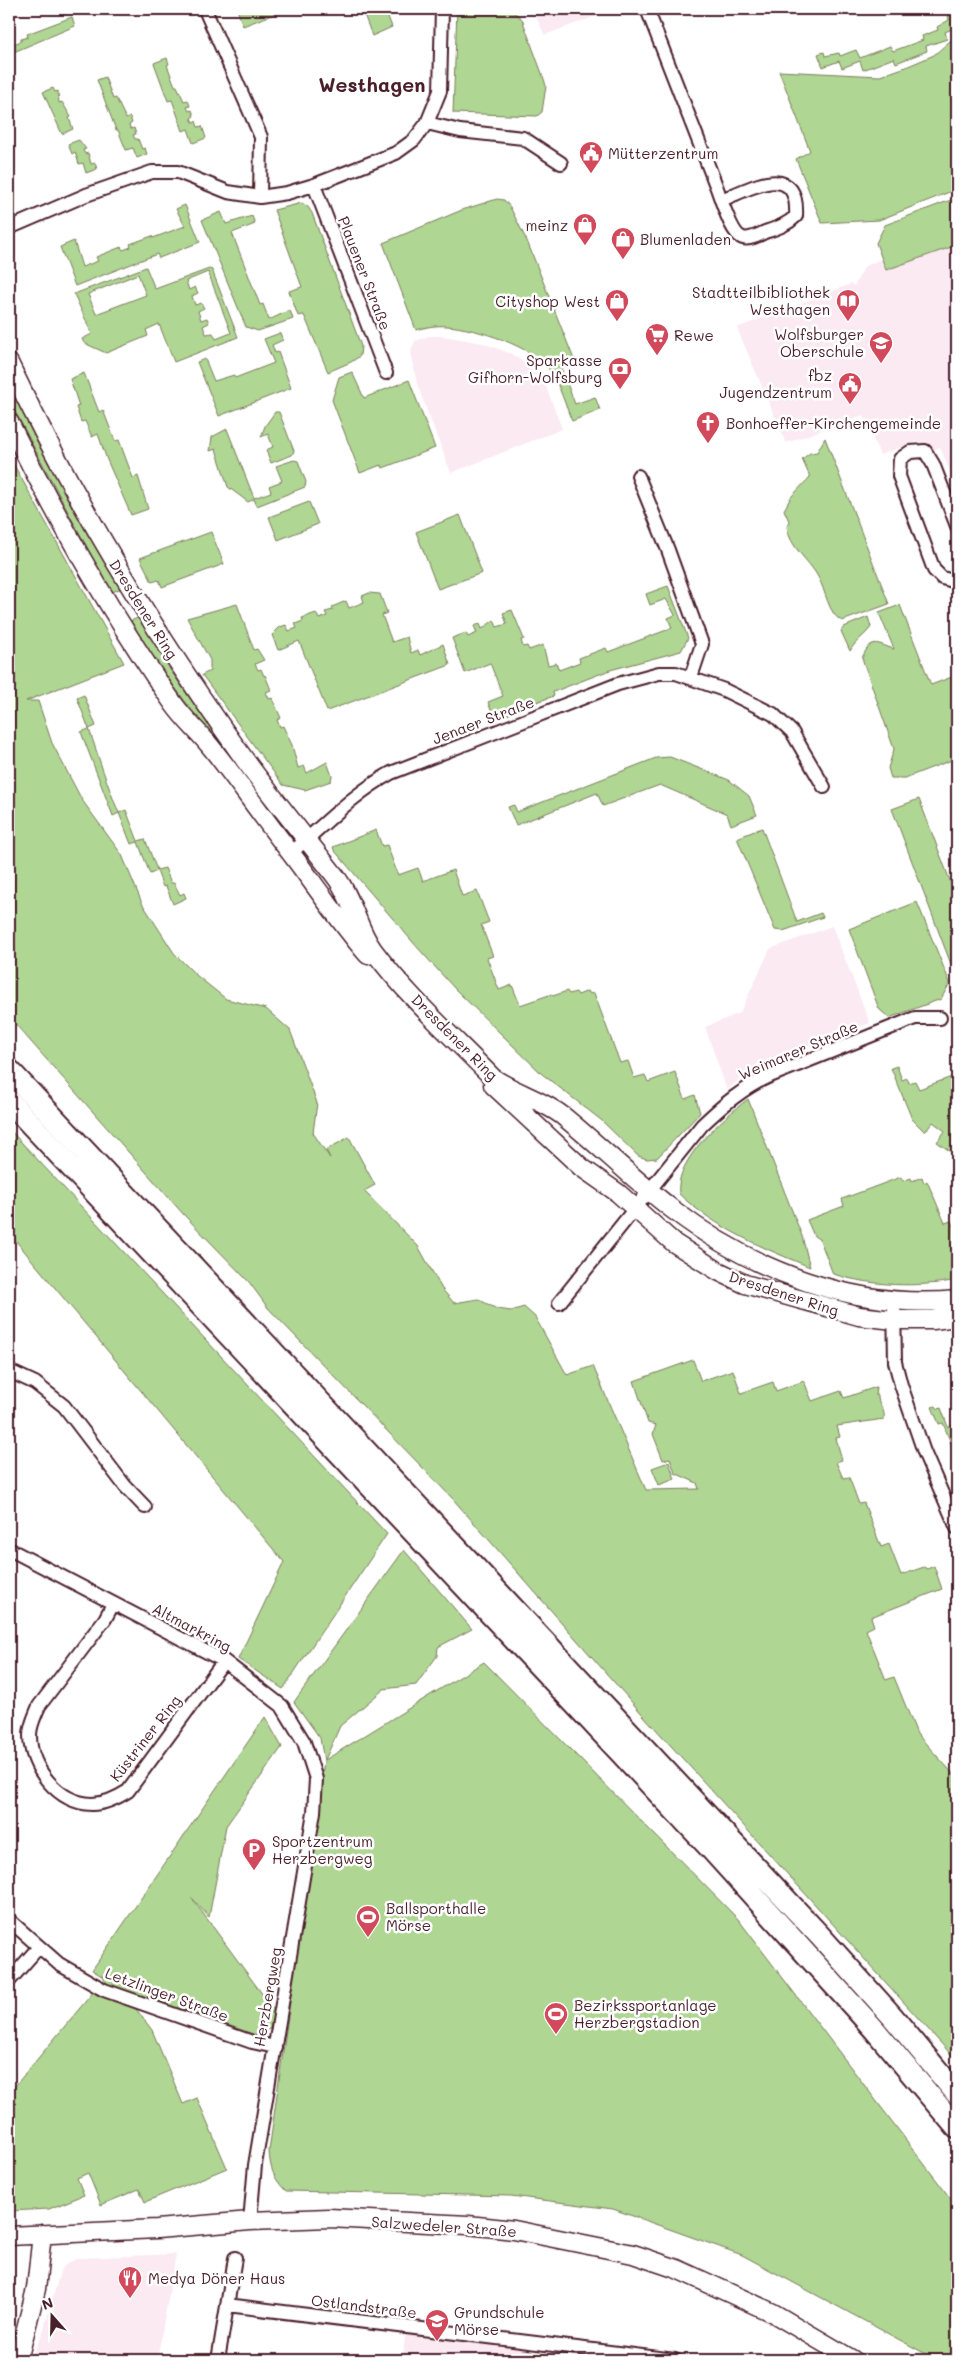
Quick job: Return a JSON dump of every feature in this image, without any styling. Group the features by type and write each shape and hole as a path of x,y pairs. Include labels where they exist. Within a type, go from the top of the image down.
{"highway":[{"path":"9,1070 821,1937 892,2016 957,2094"},
{"path":"9,1101 799,1945 874,2029 957,2128"}],"street":[{"path":"207,9 206,12 262,137 260,197"},
{"path":"9,228 86,195 152,172 178,172 228,192 260,197 287,193 314,185 396,152 414,140 427,123 440,91 442,9"},
{"path":"647,9 734,233 741,238 749,238 780,227 790,222 796,216 791,189 783,182 773,181 722,200"},
{"path":"427,123 460,132 523,138 561,163"},
{"name":"Plauener Straße","path":"314,185 386,373"},
{"name":"Dresdener Ring","path":"9,363 69,482 137,600 220,725 342,885 375,953 493,1078 547,1105 563,1116 650,1192 712,1237 773,1269 837,1291 894,1301 931,1302 957,1300"},
{"name":"Dresdener Ring","path":"9,422 59,517 113,610 179,712 209,745 350,934 419,1010 528,1120 581,1167 618,1193 656,1228 694,1257 745,1284 838,1311 894,1320 933,1320 957,1317"},
{"path":"957,526 933,464 925,452 910,452 900,459 899,476 934,570 942,578 957,582"},
{"path":"638,476 668,550 702,644 691,677"},
{"name":"Jenaer Straße","path":"306,840 350,800 391,773 626,682 659,673 676,673 691,677 724,690 773,714 792,732 824,787"},
{"path":"291,853 306,840"},
{"name":"Weimarer Straße","path":"650,1192 702,1125 725,1102 750,1085 915,1018 940,1018"},
{"path":"559,1303 650,1192"},
{"path":"894,1301 895,1362 900,1385 924,1452 957,1528"},
{"path":"9,1371 35,1384 64,1406 125,1486 145,1507"},
{"name":"Altmarkring","path":"9,1549 224,1661 282,1706 304,1742 316,1779"},
{"name":"Küstriner Ring","path":"113,1604 105,1619 39,1706 32,1722 31,1749 36,1764 47,1781 64,1795 79,1802 93,1804 106,1802 128,1791 224,1661"},
{"name":"Herzbergweg","path":"250,2221 255,2165 314,1812 316,1779"},
{"name":"Letzlinger Straße","path":"9,1920 38,1948 59,1964 104,1990 252,2042 275,2047"},
{"path":"9,1981 38,1948"},
{"name":"Salzwedeler Straße","path":"9,2236 329,2218 468,2225 560,2238 633,2254 677,2269 757,2305 853,2360"},
{"path":"18,2360 36,2289 42,2234"},
{"path":"218,2360 235,2258"},
{"name":"Ostlandstraße","path":"227,2305 675,2360"}],"shaded area":[{"path":"532,9 615,9 545,35"},
{"path":"957,198 957,489 940,447 931,451 917,441 880,455 863,415 786,443 737,328 851,284 854,286 865,266 881,259 876,243 885,225"},
{"path":"429,336 443,336 483,343 512,354 542,376 562,429 451,473 417,384 411,351 415,341"},
{"path":"832,926 870,1023 756,1065 727,1090 705,1027 740,1013 770,949"},
{"path":"176,2254 157,2360 73,2360 33,2354 43,2332 61,2269 68,2263 78,2258"},
{"name":"Grundschule Mörse","path":"405,2334 533,2350 532,2360 403,2360"}],"green space":[{"path":"237,9 287,9 243,26"},
{"path":"362,9 385,9 392,27 372,36"},
{"path":"457,9 510,9 522,19 546,86 542,112 537,116 453,113"},
{"path":"953,14 957,27 945,32 947,39 926,46 927,51 896,63 894,58 863,70 860,61 842,68 839,61 823,67 818,54 824,52 825,56 839,53 840,56 856,50 860,58 890,46 893,51 923,40 922,36 938,30 937,27 949,20 948,16"},
{"path":"72,17 75,26 9,54 9,46 28,37 27,34"},
{"path":"957,35 957,189 879,220 822,223 796,159 810,151 779,71 880,76 934,55"},
{"path":"167,58 169,64 167,65 175,86 177,86 184,101 188,100 190,106 187,107 189,111 192,110 194,116 191,118 193,122 196,121 198,127 202,126 206,138 193,143 188,129 183,131 172,100 168,101 154,63"},
{"path":"105,77 113,99 116,98 126,119 130,117 132,123 129,125 131,129 134,128 136,134 133,135 135,139 138,139 142,149 145,148 147,154 137,158 133,148 126,150 118,130 116,130 97,80"},
{"path":"53,88 55,92 58,91 59,103 62,102 71,117 69,118 73,129 62,134 43,92"},
{"path":"79,140 86,149 83,150 85,154 88,153 91,164 95,163 97,169 86,173 83,163 79,164 75,152 72,154 68,144"},
{"path":"956,198 957,245 886,270 876,243 885,225"},
{"path":"497,199 504,200 510,207 527,241 575,362 561,368 575,404 595,397 600,410 572,421 560,389 551,372 532,354 503,340 459,327 431,326 416,330 383,243 462,210"},
{"path":"302,203 312,213 361,346 360,356 328,372 304,315 298,316 289,291 302,287 274,210"},
{"path":"185,205 200,242 159,258 157,254 75,286 60,247 74,241 82,267 98,261 96,257 121,247 123,250 131,247 130,244 185,226 176,209"},
{"path":"221,212 226,224 252,216 255,224 232,233 260,305 263,304 269,320 290,310 293,319 258,331 246,327 202,220"},
{"path":"146,267 155,289 209,269 212,270 238,337 174,362 159,324 146,330 148,336 106,353 84,343 82,339 92,334 74,294","holes":["208,272 231,333 216,339 213,333 206,334 203,326 209,323 207,318 201,320 198,311 204,308 201,303 195,305 192,296 198,293 195,287 189,290 186,281","138,274 146,295 96,314 88,294"]},
{"path":"280,333 283,340 272,345 275,353 278,352 291,388 219,416 197,362 205,359 214,381 234,375 235,378 274,363 264,339"},
{"path":"352,372 364,398 409,380 435,448 383,468 381,465 360,473 332,400 339,377"},
{"path":"84,373 99,412 103,410 115,441 119,440 133,478 138,476 148,509 131,515 98,434 92,437 85,421 81,422 76,407 79,406 70,379"},
{"path":"9,385 90,539 97,538 125,587 107,594 80,548 84,542 9,400"},
{"path":"275,412 279,412 294,451 292,455 271,463 266,450 273,447 268,434 261,437 265,426"},
{"path":"227,429 254,498 271,492 269,486 282,481 276,466 294,460 298,461 306,482 305,487 257,506 254,499 248,502 228,487 216,449 210,451 212,437"},
{"path":"825,438 889,604 842,621 833,613 821,583 791,540 787,526 790,523 784,510 791,497 810,477 802,459 810,453 817,452"},
{"path":"9,456 124,663 26,701 38,701 52,743 82,800 122,855 142,903 174,953 196,975 226,999 266,1009 290,1030 317,1103 313,1133 330,1158 326,1150 349,1137 375,1185 364,1191 418,1246 442,1289 454,1303 478,1299 497,1309 511,1311 524,1307 535,1317 567,1375 593,1366 646,1490 699,1489 697,1483 675,1473 670,1458 663,1460 653,1434 656,1425 648,1423 634,1381 693,1360 701,1381 733,1370 741,1393 773,1382 776,1391 804,1381 812,1401 841,1391 844,1398 876,1387 875,1395 878,1395 884,1412 884,1419 837,1426 840,1437 836,1438 842,1460 836,1462 843,1478 849,1477 859,1504 864,1503 881,1547 889,1544 901,1575 924,1567 927,1569 934,1566 942,1589 871,1617 874,1626 866,1630 886,1680 894,1677 917,1734 957,1778 957,2061 643,1715 452,1498 268,1308 249,1282 184,1215 9,1017"},
{"path":"309,502 318,524 278,540 269,517"},
{"path":"460,515 482,573 438,589 416,532"},
{"path":"211,532 224,564 162,587 159,580 152,582 140,558"},
{"path":"668,586 688,638 681,651 610,670 553,692 554,696 525,706 495,721 488,702 503,696 490,663 465,673 452,638 466,633 468,637 477,633 474,626 480,624 482,629 494,620 497,627 507,624 503,613 512,610 524,639 521,640 523,647 527,646 529,650 543,645 548,665 556,663 559,670 580,662 579,658 606,648 608,652 672,628 668,618 675,615 666,599 650,605 646,594"},
{"path":"369,593 380,594 387,613 382,615 392,642 407,637 411,653 418,650 420,655 443,644 450,665 327,711 299,641 278,650 272,635 280,627 286,625 289,631 297,628 295,624 303,621 302,618 316,613 319,619 327,616 325,612 333,610 332,607 346,601 349,608 364,602 362,596"},
{"path":"237,604 254,650 257,649 264,660 255,664 258,670 261,669 265,675 271,690 266,692 269,699 272,698 281,718 277,720 280,727 283,726 292,745 298,768 304,766 307,773 327,762 332,776 331,781 305,790 283,785 202,675 210,671 210,660 187,618"},
{"path":"900,605 931,685 957,675 957,758 905,778 891,778 888,768 894,749 862,658 869,647 875,643 894,649 879,613"},
{"path":"143,616 173,661 169,668 231,758 276,817 270,821 164,672 157,674 125,623"},
{"path":"868,617 871,627 850,651 841,631 844,627"},
{"path":"84,695 96,726 89,729 77,698"},
{"path":"89,729 119,813 113,816 81,732"},
{"path":"670,757 729,780 749,796 757,815 731,825 727,814 660,785 603,806 597,793 516,825 508,807 514,805 517,812 656,758"},
{"path":"919,799 957,899 957,980 892,809"},
{"path":"126,810 138,841 145,839 157,870 165,868 171,883 174,883 180,895 184,893 186,898 173,904 166,886 163,887 157,871 150,874 138,842 131,844 119,813"},
{"path":"762,828 797,922 821,913 823,917 783,931 775,930 737,838"},
{"path":"376,830 382,846 387,845 398,875 418,868 423,881 453,870 462,896 477,891 489,922 481,925 493,956 487,958 499,990 512,985 520,1005 567,991 569,994 576,992 578,995 588,991 590,994 594,993 620,1063 628,1061 634,1078 645,1075 648,1082 675,1072 685,1099 695,1095 700,1113 657,1158 647,1159 638,1156 601,1120 542,1074 455,989 334,850 333,847"},
{"path":"917,902 950,983 941,999 889,1018 879,1009 849,929"},
{"path":"897,1066 902,1080 907,1078 909,1083 915,1081 919,1089 957,1075 957,1156 937,1142 945,1131 933,1122 925,1132 912,1119 891,1068"},
{"path":"748,1099 802,1236 810,1267 758,1245 724,1227 679,1194 679,1181 692,1154 713,1129"},
{"path":"9,1129 387,1534 283,1689 238,1659 284,1562 15,1240 13,1208 9,1204"},
{"path":"901,1177 903,1181 911,1178 912,1181 922,1177 924,1183 927,1181 945,1223 951,1221 955,1231 957,1231 957,1280 942,1283 895,1285 863,1281 833,1274 820,1240 814,1236 807,1220 844,1206 842,1199"},
{"path":"936,1406 938,1409 941,1408 948,1427 956,1423 953,1414 957,1412 957,1445 952,1446 943,1423 939,1424 932,1407"},
{"path":"669,1462 675,1479 659,1485 652,1468"},
{"name":"Bezirkssportanlage Herzbergstadion","path":"404,1550 472,1629 438,1647 437,1656 416,1685 384,1689 340,1726 325,1760 484,1662 738,1919 957,2207 957,2347 944,2360 937,2360 742,2255 613,2209 511,2196 286,2191 278,2182 270,2163 269,2151 324,1761 320,1738 294,1702"},
{"path":"265,1717 282,1747 226,1826 209,1917 191,1897 274,2010 271,2028 256,2035 120,1988 152,2030 183,2104 197,2098 227,2168 145,2202 139,2189 101,2205 88,2173 77,2178 84,2195 49,2209 9,2211 9,2093 105,1978 92,1970"}],"place":[{"name":"Mütterzentrum","path":"591,174"},
{"name":"meinz","path":"585,246"},
{"name":"Blumenladen","path":"623,260"},
{"name":"Cityshop West","path":"617,322"},
{"name":"Stadtteilbibliothek Westhagen","path":"848,322"},
{"name":"Rewe","path":"657,356"},
{"name":"Wolfsburger Oberschule","path":"881,364"},
{"name":"Sparkasse Gifhorn-Wolfsburg","path":"620,390"},
{"name":"fbz Jugendzentrum","path":"850,405"},
{"name":"Bonhoeffer-Kirchengemeinde","path":"708,444"},
{"name":"Sportzentrum Herzbergweg","path":"254,1871"},
{"name":"Ballsporthalle Mörse","path":"368,1938"},
{"name":"Bezirkssportanlage Herzbergstadion","path":"556,2035"},
{"name":"Medya Döner Haus","path":"130,2299"},
{"name":"Grundschule Mörse","path":"437,2342"}],"district":[{"name":"Westhagen","path":"372,84"}]}
